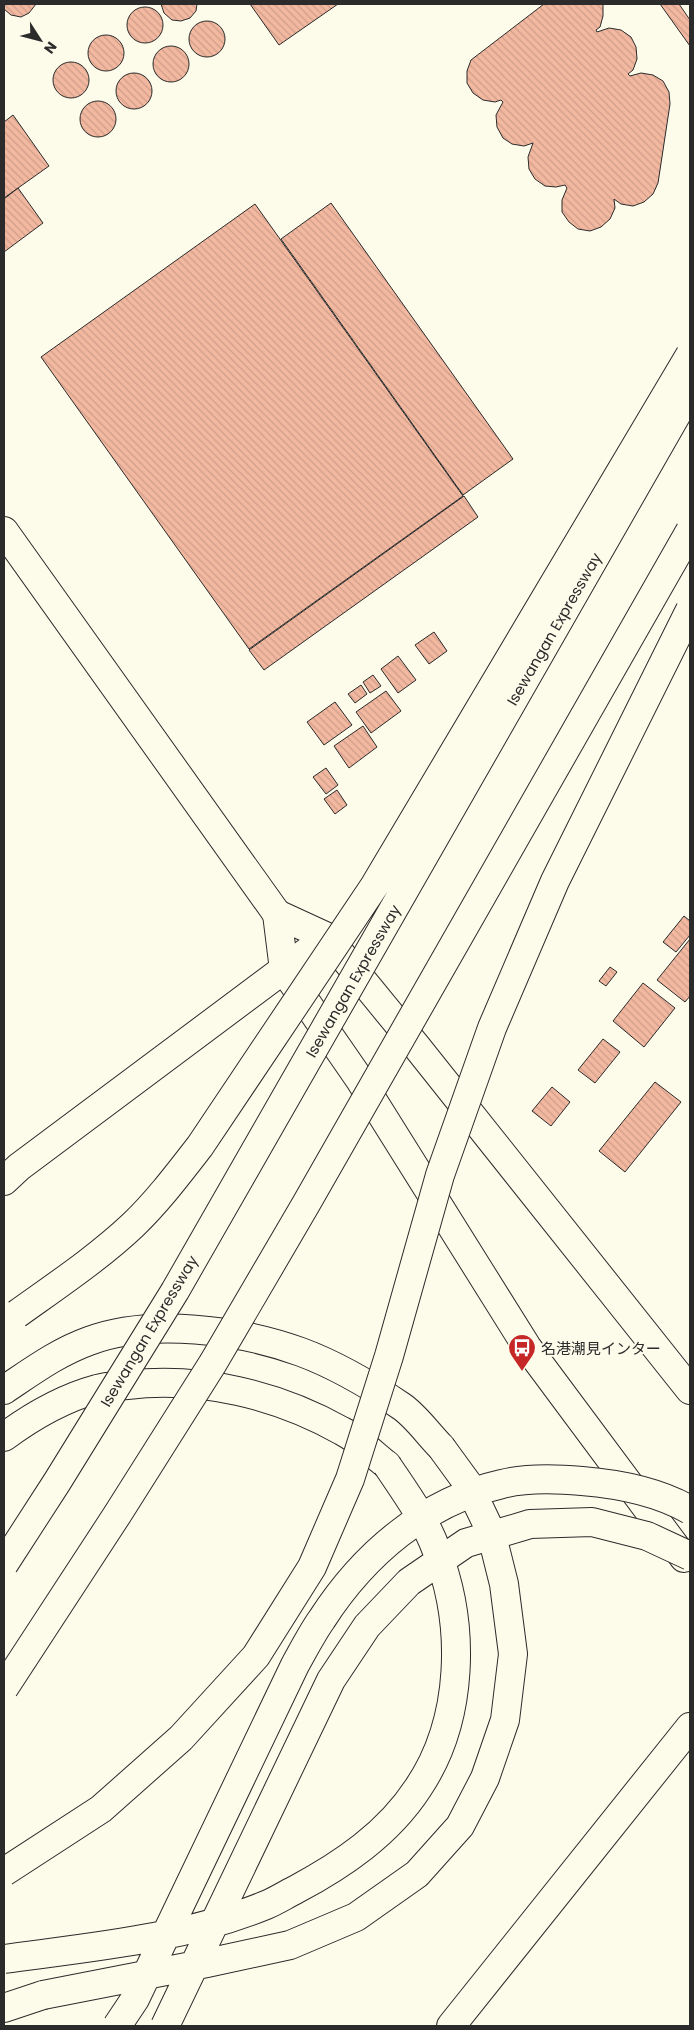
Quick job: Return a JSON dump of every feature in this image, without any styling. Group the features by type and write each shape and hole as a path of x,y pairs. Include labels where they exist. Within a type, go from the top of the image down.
{"main road":[{"path":"4,1324 133,1225 169,1186 200,1146 375,885 690,355"},
{"name":"Isewangan Expressway","path":"4,1564 175,1291 690,391"},
{"path":"4,531 277,914 284,970 360,1080 527,1347 690,1566"},
{"path":"4,1688 112,1523 218,1354 306,1204 690,531"},
{"path":"4,1872 101,1809 181,1738 256,1656 312,1567 350,1478 389,1356 440,1175 492,1028 555,881 690,610"},
{"path":"277,914 327,937 690,1390"},
{"path":"4,1181 18,1167 327,937"},
{"path":"4,1390 42,1364 89,1341 127,1332 171,1329 214,1332 262,1341 301,1352 348,1373 403,1407 441,1446 468,1484 491,1532 504,1584 513,1654 505,1720 485,1778 460,1826 417,1874 356,1917 290,1945 44,1996 4,2008"},
{"path":"4,1437 26,1421 60,1403 98,1389 141,1383 175,1382 222,1387 305,1412 344,1431 387,1466 412,1501 436,1548 449,1590 456,1627 456,1666 450,1708 438,1751 418,1788 390,1823 354,1856 267,1905 194,1930 107,1945 4,1959"},
{"path":"117,2026 134,1999 295,1665 322,1618 355,1575 394,1536 446,1502 503,1483 561,1479 615,1483 672,1500 690,1510"},
{"path":"166,2026 331,1680 366,1626 409,1582 466,1543 530,1524 592,1522 647,1536 690,1556"},
{"path":"451,2026 690,1727"}],"building":[{"path":"4,4 36,4 29,13 21,17 11,15 4,9"},
{"path":"161,4 197,4 196,11 190,18 181,21 172,20 164,13"},
{"path":"250,4 338,4 279,45"},
{"path":"544,4 603,4 603,16 600,27 596,30 597,32 609,28 621,30 631,37 636,47 637,59 633,70 628,74 630,76 641,73 653,75 663,81 669,92 670,104 658,183 653,194 644,202 633,206 621,204 614,199 615,208 610,219 601,227 590,231 578,229 569,222 562,212 562,200 567,188 565,185 556,187 545,186 535,179 529,169 528,157 533,143 524,146 512,144 503,138 497,127 496,115 503,102 501,100 495,102 483,100 473,93 467,83 467,71 471,60"},
{"path":"660,4 679,4 690,20 690,46"},
{"path":"145,7 152,8 158,12 162,18 162,32 158,38 152,42 145,43 138,42 132,38 128,32 127,25 128,18 132,12 138,8"},
{"path":"207,21 214,22 220,26 224,32 224,46 220,52 214,56 207,57 200,56 194,52 190,46 189,39 190,32 194,26 200,22"},
{"path":"106,35 113,36 119,40 123,46 123,60 119,66 113,70 106,71 99,70 93,66 89,60 88,53 89,46 93,40 99,36"},
{"path":"171,46 184,51 189,64 184,77 171,82 158,77 153,64 158,51"},
{"path":"71,62 78,63 84,67 88,73 88,87 84,93 78,97 71,98 64,97 58,93 54,87 53,80 54,73 58,67 64,63"},
{"path":"134,73 141,74 147,78 151,84 151,98 147,104 141,108 134,109 127,108 121,104 117,98 116,91 117,84 121,78 127,74"},
{"path":"98,101 105,102 111,106 115,112 115,126 111,132 105,136 98,137 91,136 85,132 81,126 80,119 81,112 85,106 91,102"},
{"path":"13,115 49,166 4,198 4,122"},
{"path":"18,188 43,223 4,252 4,199"},
{"path":"331,203 513,459 463,495 281,239"},
{"path":"255,204 463,496 249,649 41,357"},
{"path":"464,496 478,517 264,670 249,650"},
{"path":"434,632 447,651 429,664 415,645"},
{"path":"398,656 416,680 398,693 381,669"},
{"path":"373,675 381,686 370,693 363,682"},
{"path":"361,685 367,694 355,703 348,694"},
{"path":"386,691 401,711 371,733 356,712"},
{"path":"335,702 352,725 324,745 307,722"},
{"path":"363,726 377,747 349,768 334,746"},
{"path":"326,768 338,785 326,794 313,777"},
{"path":"337,790 347,805 335,814 324,799"},
{"path":"684,916 690,921 690,935 676,952 663,942"},
{"path":"690,939 690,996 685,1002 657,980"},
{"path":"610,967 617,972 606,986 599,981"},
{"path":"643,983 675,1008 644,1047 613,1021"},
{"path":"603,1039 620,1052 595,1083 578,1070"},
{"path":"655,1082 681,1102 625,1172 599,1151"},
{"path":"552,1087 570,1102 551,1126 532,1111"}],"place":[{"name":"名港潮見インター","path":"522,1372"}]}
